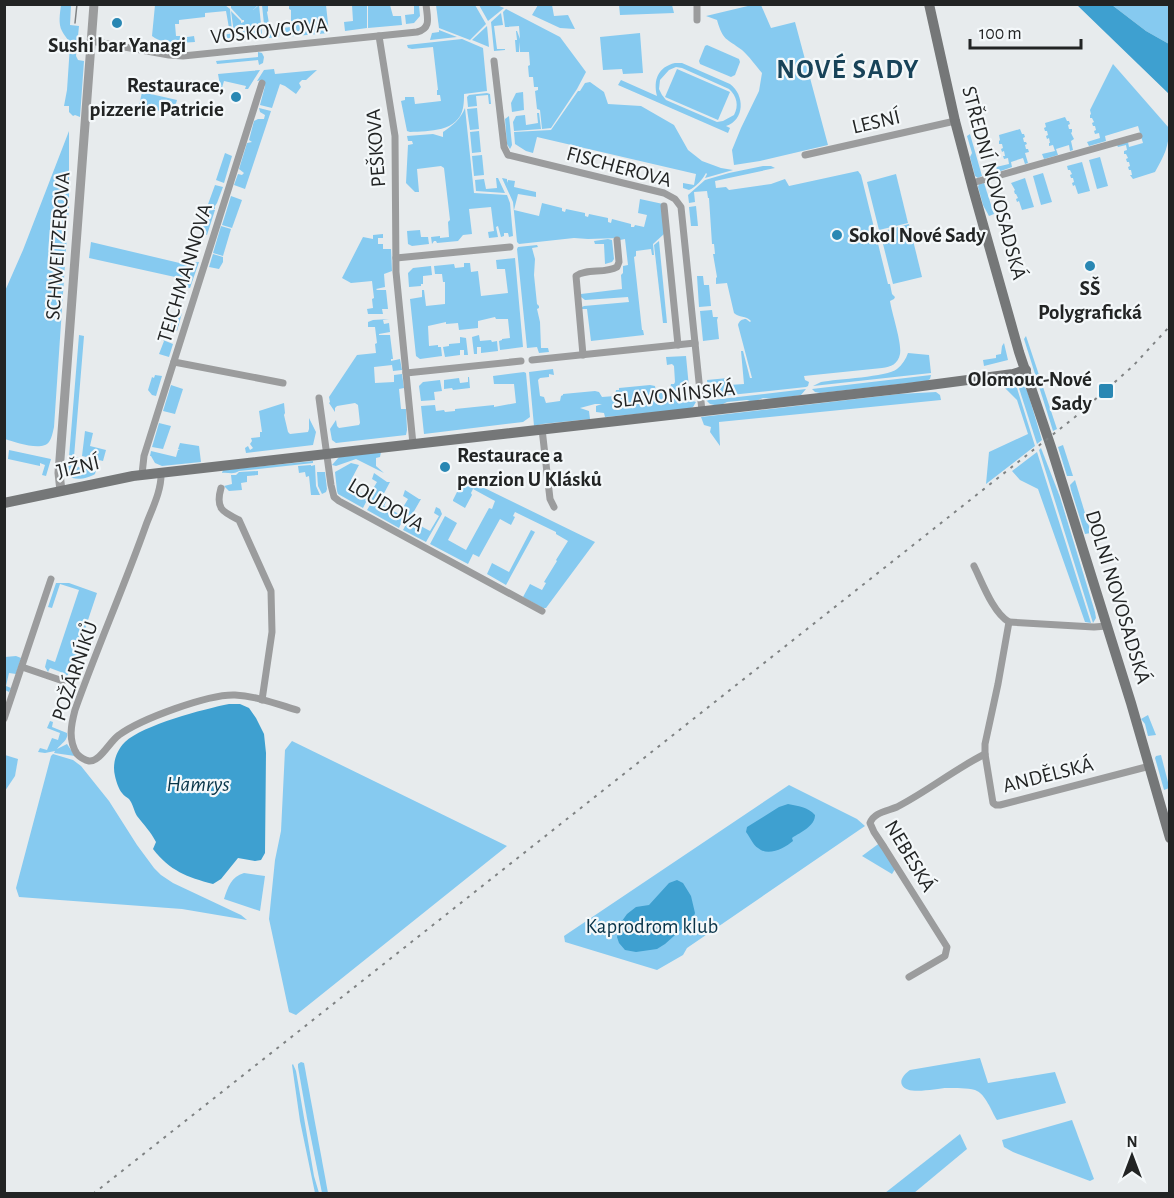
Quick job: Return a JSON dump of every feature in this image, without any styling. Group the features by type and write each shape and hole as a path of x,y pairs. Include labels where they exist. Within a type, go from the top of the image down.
{"main road":[{"name":"STŘEDNÍ NOVOSADSKÁ","path":"929,4 972,183 1026,370"},
{"name":"SLAVONÍNSKÁ","path":"161,472 908,388 1007,375 1026,370"},
{"name":"DOLNÍ NOVOSADSKÁ","path":"1026,370 1107,626 1170,838"},
{"name":"JIŽNÍ","path":"4,503 111,479 161,472"}],"street":[{"name":"SCHWEITZEROVA","path":"60,491 59,473 94,4"},
{"name":"VOSKOVCOVA","path":"91,41 183,56 417,33 425,30 428,23 426,4"},
{"path":"697,4 698,20"},
{"name":"PEŠKOVA","path":"379,36 395,136 396,272 413,444"},
{"name":"FISCHEROVA","path":"494,61 504,147 508,155 664,193 675,199 681,207 702,411"},
{"name":"TEICHMANNOVA","path":"142,474 144,456 262,82"},
{"name":"LESNÍ","path":"805,155 956,121"},
{"path":"972,183 1139,136"},
{"name":"FISCHEROVA","path":"664,206 678,345"},
{"path":"583,355 576,276 580,273 615,269 619,262 617,240"},
{"path":"396,258 510,247"},
{"path":"532,360 695,343"},
{"path":"406,373 521,361"},
{"path":"174,362 283,383"},
{"path":"320,398 326,454"},
{"path":"542,429 550,499 554,507"},
{"name":"LOUDOVA","path":"326,454 330,485 334,497 339,501 542,611"},
{"name":"POŽÁRNÍKŮ","path":"161,472 158,490 142,537 75,710 71,730 72,742 80,757 87,761 94,760 121,733 157,716 218,696 240,696 262,700 297,711"},
{"path":"221,488 219,499 222,509 226,514 239,520 271,591 272,632 262,700"},
{"path":"974,566 996,611 1009,622 1107,626"},
{"path":"4,719 51,579"},
{"name":"ANDĚLSKÁ","path":"1009,622 985,744 992,802 996,805 1150,766"},
{"path":"22,667 63,681"},
{"name":"NEBESKÁ","path":"909,977 945,956 947,947 870,823 875,816 920,794 985,753"}],"green space":[{"path":"61,5 71,5 70,25 79,26 76,56 78,60 84,61 80,117 73,116 69,112 69,106 64,106 70,45 60,25"},
{"path":"155,5 225,5 230,9 232,31 223,32 222,30 229,28 226,11 205,13 205,17 179,20 179,24 175,24 176,36 181,38 194,36 195,42 162,41 152,36"},
{"path":"231,5 258,5 253,10 259,5 262,34 223,39 223,35 234,33 231,11 241,23 244,22 231,8"},
{"path":"262,5 268,5 270,29 280,28 279,37 269,38 269,34 265,34"},
{"path":"289,5 326,5 329,33 284,37 282,28 291,27"},
{"path":"352,5 367,5 367,28 345,31 344,22 353,21"},
{"path":"368,5 390,5 393,16 401,16 402,25 368,28"},
{"path":"414,5 419,5 420,16 414,23 406,24 405,15 414,14"},
{"path":"436,5 475,5 486,24 470,40 439,28"},
{"path":"479,5 497,5 504,8 488,21"},
{"path":"538,5 552,5 554,16 568,15 575,29 560,28 532,15"},
{"path":"619,5 672,5 674,13 620,15"},
{"path":"761,5 771,28 795,22 828,145 734,165 732,150 759,91 762,73 745,52 723,36 717,20 706,16"},
{"path":"1112,5 1169,5 1169,44 1146,31"},
{"path":"506,9 560,37 586,72 551,128 542,129 535,91 538,87 534,87 533,77 529,77 529,52 520,52 520,42 519,52 516,52 516,31 520,39 519,26 505,27 503,12"},
{"path":"501,13 503,25 494,26 497,49 505,50 494,51 491,22"},
{"path":"487,26 489,47 472,40"},
{"path":"439,30 457,37 430,40 432,33 439,32"},
{"path":"640,33 643,73 623,74 622,69 603,70 600,37"},
{"path":"462,39 483,48 487,91 464,94 460,116 449,126 434,130 407,131 401,101 405,100 405,97 414,97 415,104 441,101 440,95 437,95 433,47 412,49 407,45"},
{"path":"707,45 739,59 735,75 731,77 700,64 699,61"},
{"path":"258,52 264,57 263,63 259,65 258,60 217,64 216,61 258,57"},
{"path":"682,63 730,84 735,89 741,107 737,118 726,126 730,128 728,133 618,85 621,80 657,96 656,80 661,71 669,65","holes":["676,67 729,89 736,101 734,115 717,122 666,100 659,89 660,80 669,70"]},
{"path":"1113,64 1169,128 1165,151 1155,172 1133,179 1128,167 1129,162 1126,159 1128,158 1124,154 1127,150 1126,145 1118,147 1117,145 1128,142 1129,147 1143,143 1138,126 1105,136 1106,141 1089,146 1087,142 1100,138 1099,133 1095,134 1090,110"},
{"path":"274,69 275,74 317,70 299,83 301,87 296,94 280,84 272,108 260,105 265,86 262,80 257,81 264,70"},
{"path":"677,69 730,92 718,120 665,97"},
{"path":"260,70 248,89 245,89 246,86 224,81 221,91 218,74"},
{"path":"590,82 604,92 608,104 641,106 674,125 688,150 702,161 733,170 705,178 706,173 699,183 689,190 683,188 683,183 694,185 696,174 537,137 533,153 515,144 514,132 551,130 578,91 585,83"},
{"path":"142,92 177,100 173,114 139,106"},
{"path":"523,92 524,110 512,112 511,103 516,93"},
{"path":"490,94 491,104 489,104 488,95 476,96 477,106 468,107 467,97 469,95"},
{"path":"259,108 271,111 245,189 234,185 238,174 244,173 239,169 247,143 252,142 249,140 254,121 264,119 265,115 260,112"},
{"path":"465,108 474,193 507,195 510,203 513,236 509,237 508,233 504,233 501,237 498,226 496,227 498,237 489,238 488,232 494,231 491,207 469,209 472,234 463,235 458,241 437,243 434,241 432,244 431,237 449,237 448,222 450,220 444,168 441,166 417,169 419,192 415,192 406,183 408,145 413,144 412,141 408,141 407,136 433,134 443,137 443,132 456,122"},
{"path":"477,108 479,129 470,130 467,109"},
{"path":"537,113 539,113 541,129 514,131 513,122 516,116 525,115 526,125 538,123"},
{"path":"509,116 512,145 510,149 507,144 505,119"},
{"path":"1065,117 1070,124 1069,129 1072,129 1073,150 1070,151 1069,145 1056,149 1058,155 1044,159 1042,154 1055,151 1053,145 1049,146 1049,138 1047,139 1047,131 1044,128 1045,123"},
{"path":"1020,129 1024,134 1024,142 1029,152 1025,153 1028,163 1025,164 1023,158 1011,162 1012,167 998,172 996,167 1009,164 1008,158 1004,159 1002,144 999,144 999,135"},
{"path":"69,131 69,205 54,427 52,437 46,445 35,446 5,439 5,291"},
{"path":"479,131 481,152 472,153 470,132"},
{"path":"970,134 982,176 978,178 975,176 970,157 972,153 967,136"},
{"path":"225,153 232,156 224,183 216,180"},
{"path":"482,155 484,175 474,176 472,156"},
{"path":"1100,157 1108,186 1097,189 1089,160"},
{"path":"1082,162 1090,191 1078,194 1067,166"},
{"path":"763,166 775,168 715,181 716,188 726,187 729,190 771,184 785,179 789,186 858,171 861,175 888,284 895,297 890,301 900,354 894,364 882,368 804,376 809,382 806,387 709,396 707,380 728,378 729,385 744,384 741,351 743,351 750,378 752,378 738,325 743,319 751,321 734,313 727,283 716,284 713,254 715,254 707,191 694,192 695,202 689,203 688,195 705,180"},
{"path":"1043,173 1052,202 1041,205 1033,176"},
{"path":"896,174 908,223 879,230 867,182"},
{"path":"496,178 505,193 476,191 475,180 484,179 486,189 497,188"},
{"path":"502,178 507,179 507,183 508,180 515,181 514,187 536,192 536,197 518,194 514,210 539,216 542,203 562,208 565,212 566,209 585,213 588,217 589,214 608,218 608,222 611,223 612,219 631,224 631,227 635,225 644,227 647,215 638,213 640,199 663,204 664,234 653,244 654,255 651,249 636,251 634,257 644,335 591,341 587,309 582,309 584,306 629,302 628,297 585,300 581,297 581,294 622,289 623,266 628,265 625,239 574,238 519,244 517,242 513,202"},
{"path":"1025,178 1034,207 1022,210 1011,183"},
{"path":"984,183 994,214 989,216 978,187 979,184"},
{"path":"215,185 223,187 215,209 207,207"},
{"path":"231,196 242,200 232,228 222,225"},
{"path":"696,206 698,226 691,226 689,207"},
{"path":"207,208 215,210 207,235 200,230"},
{"path":"909,224 922,277 893,284 880,232"},
{"path":"221,226 231,229 223,256 213,253"},
{"path":"420,230 421,237 428,237 429,244 412,246 408,244 407,231"},
{"path":"383,234 383,238 378,238 378,244 383,244 383,249 391,249 392,271 384,274 385,287 376,289 386,290 388,309 382,309 383,314 368,314 367,309 373,308 372,281 351,283 342,278 363,237 373,239 373,235"},
{"path":"612,240 614,259 605,264 604,244 595,244 594,241"},
{"path":"659,241 667,323 663,323 654,245"},
{"path":"91,242 188,265 199,262 190,288 182,286 184,279 89,258"},
{"path":"537,245 538,247 532,248 535,259 534,275 539,306 537,309 541,348 548,348 549,352 539,353 537,347 527,348 517,249"},
{"path":"213,254 223,257 219,269 209,267"},
{"path":"515,258 523,347 500,350 499,341 510,338 508,319 496,319 495,317 478,321 478,328 459,330 458,323 446,324 446,322 428,326 429,346 441,347 442,356 420,359 416,356 410,299 422,297 422,290 424,290 426,306 445,304 445,282 443,282 442,274 435,274 434,266 454,264 455,268 464,267 464,263 470,263 471,272 478,271 481,296 508,293 505,269 497,269 496,260"},
{"path":"431,266 432,275 423,276 421,286 409,287 408,273 413,268"},
{"path":"697,276 703,276 704,285 709,285 711,306 699,307"},
{"path":"712,310 713,317 718,317 719,339 703,341 700,311"},
{"path":"178,312 182,313 177,331 169,327 172,316 175,317"},
{"path":"389,319 383,320 384,324 389,323 390,332 379,335 390,335 393,359 391,361 400,359 402,370 393,371 392,365 374,367 375,383 394,382 394,375 402,374 404,388 399,389 401,409 406,409 406,435 336,443 332,440 330,429 336,420 339,428 359,425 358,405 355,403 337,406 335,412 329,403 329,397 357,355 376,353 375,327 368,327 368,322"},
{"path":"79,335 84,336 74,457 98,462 97,465 70,460 69,457"},
{"path":"479,335 480,341 497,341 498,351 481,353 481,347 477,347 477,354 474,354 472,337"},
{"path":"1026,336 1057,429 1053,431 1024,339"},
{"path":"460,337 466,338 468,355 464,355 464,350 460,350 460,355 445,357 443,347 460,343"},
{"path":"163,340 173,344 169,357 159,354"},
{"path":"1004,343 1008,360 984,366 983,360 996,358 996,355 1001,354"},
{"path":"908,353 929,355 931,373 813,386 821,382 892,372 901,366"},
{"path":"686,356 690,398 677,400 677,402 696,402 689,409 605,417 604,413 596,412 596,406 602,404 595,404 580,408 589,411 590,419 534,426 529,372 553,369 554,375 549,374 549,377 538,380 540,396 544,397 546,403 560,401 563,394 595,391 599,392 602,397 615,396 619,388 650,385 655,386 656,392 670,390 671,384 675,382 674,366 667,365 666,357"},
{"path":"526,373 530,417 523,422 424,434 421,406 435,405 436,411 444,410 445,412 516,403 514,384 494,384 493,376"},
{"path":"155,375 162,376 156,396 148,390 152,377 154,378"},
{"path":"931,375 927,381 820,393 812,389"},
{"path":"468,377 470,388 444,389 444,380 459,378 460,383 468,382"},
{"path":"440,380 442,391 434,392 435,400 421,401 419,386 423,382"},
{"path":"1017,382 1027,390 1042,440 1037,444"},
{"path":"171,385 183,389 175,414 163,411"},
{"path":"1016,385 1035,446 986,484 989,452 1028,434 1017,400 1004,387"},
{"path":"806,389 801,395 775,399 763,398 753,402 747,400 727,402 719,406 710,404 705,399 712,400"},
{"path":"936,392 940,395 941,400 719,422 720,446 710,432 711,427 704,425 701,417 899,394"},
{"path":"284,403 288,432 290,434 308,432 309,418 316,432 313,445 246,453 245,448 248,446 250,450 253,448 250,444 251,438 260,437 260,432 262,432 259,411"},
{"path":"159,423 171,426 163,449 152,447"},
{"path":"85,431 93,433 90,446 106,450 103,461 82,456"},
{"path":"180,443 199,446 201,462 162,466 155,463 150,456 151,451 176,457 180,450 178,449"},
{"path":"1063,445 1073,476 1067,476 1058,447"},
{"path":"1041,448 1060,497 1095,612 1096,618 1093,623 1039,450"},
{"path":"9,450 51,459 46,476 42,475 45,465 8,459"},
{"path":"381,452 380,457 376,458 376,466 384,473 356,459 336,466 332,465 339,457"},
{"path":"1037,452 1091,623 1085,622 1038,489 1020,480 1012,471"},
{"path":"65,461 73,466 96,470 95,474 82,479 71,477 66,472"},
{"path":"313,461 313,463 222,473 223,470"},
{"path":"351,463 359,465 351,480 356,483 353,489 368,497 377,482 372,479 374,473 390,482 382,497 387,500 384,506 399,514 408,499 403,496 405,490 421,499 413,513 418,516 415,523 430,531 439,516 434,513 436,507 440,509 442,514 426,542 403,530 409,519 404,517 399,528 367,510 373,500 368,498 363,508 338,494 335,472"},
{"path":"315,465 316,486 320,495 311,495 309,476 306,477 305,472 299,473 298,466"},
{"path":"258,471 258,475 247,476 247,482 241,483 242,490 229,491 224,486 232,484 231,475"},
{"path":"317,472 325,472 327,489 322,494 318,486"},
{"path":"464,478 595,542 546,608 523,597 530,584 542,590 546,583 544,582 568,541 556,532 515,512 511,525 500,519 479,557 473,554 468,564 430,544 445,516 457,523 448,540 466,550 489,508 492,509 495,501 473,489 465,508 453,501"},
{"path":"1075,480 1091,533 1085,534 1071,490 1070,485"},
{"path":"531,530 535,532 506,585 487,574 492,563 509,572"},
{"path":"56,583 69,583 97,593 78,654 71,673 69,672 66,679 66,674 50,668 48,672 45,667 47,659 55,662 79,590 60,584 52,608 48,607"},
{"path":"5,657 21,658 16,674 9,673 6,686 11,688 9,692 5,690"},
{"path":"1148,715 1156,735 1148,736 1141,719"},
{"path":"50,721 53,722 52,727 67,733 66,739 57,749 67,744 75,756 54,753 55,751 38,752 40,748 47,750 52,738 58,740 60,733 47,728"},
{"path":"292,741 507,846 296,1015 289,1012 269,919 275,860 281,831 285,750"},
{"path":"53,754 73,760 81,766 109,801 137,845 161,875 247,920 182,909 19,897 16,888"},
{"path":"5,755 18,759 15,776 5,791"},
{"path":"1161,755 1169,786 1164,790 1155,758"},
{"name":"Kaprodrom klub","path":"789,785 857,819 865,826 687,948 683,955 657,970 565,942 564,936"},
{"path":"881,842 897,866 892,874 862,856"},
{"path":"244,873 265,876 260,911 224,899 233,880"},
{"path":"980,1058 988,1083 1055,1072 1066,1103 997,1120 985,1099 975,1090 947,1088 916,1091 905,1088 901,1083 902,1078 910,1070"},
{"path":"301,1062 304,1063 328,1193 322,1193 298,1067"},
{"path":"293,1064 319,1193 315,1193 300,1121"},
{"path":"1072,1120 1094,1179 1090,1181 1004,1147 1002,1140"},
{"path":"960,1134 967,1149 914,1193 885,1193"}],"water":[{"path":"1077,5 1112,5 1146,31 1169,44 1169,94"},
{"name":"Hamrys","path":"229,704 240,704 249,708 264,734 266,753 265,853 261,860 238,858 221,879 213,884 180,872 159,857 153,849 156,842 137,816 129,799 120,790 115,778 114,767 119,749 134,736 174,719"},
{"path":"788,804 803,807 812,812 815,815 813,822 792,838 793,841 786,846 771,852 762,851 746,832 747,827"},
{"path":"677,880 683,883 691,896 695,913 693,919 657,949 636,952 625,950 617,937 627,914 636,907 649,905 669,883"}],"tram line":[{"path":"75,23 77,4"}],"railway":[{"path":"93,1194 1075,417 1133,366 1170,326"}],"place":[{"name":"Sushi bar Yanagi","path":"117,23"},
{"name":"Restaurace, pizzerie Patricie","path":"236,97"},
{"name":"Sokol Nové Sady","path":"837,235"},
{"name":"SŠ Polygrafická","path":"1090,266"},
{"name":"Olomouc-Nové Sady","path":"1106,391"},
{"name":"Restaurace a penzion U Klásků","path":"445,467"}],"district":[{"name":"NOVÉ SADY","path":"848,69"}]}
